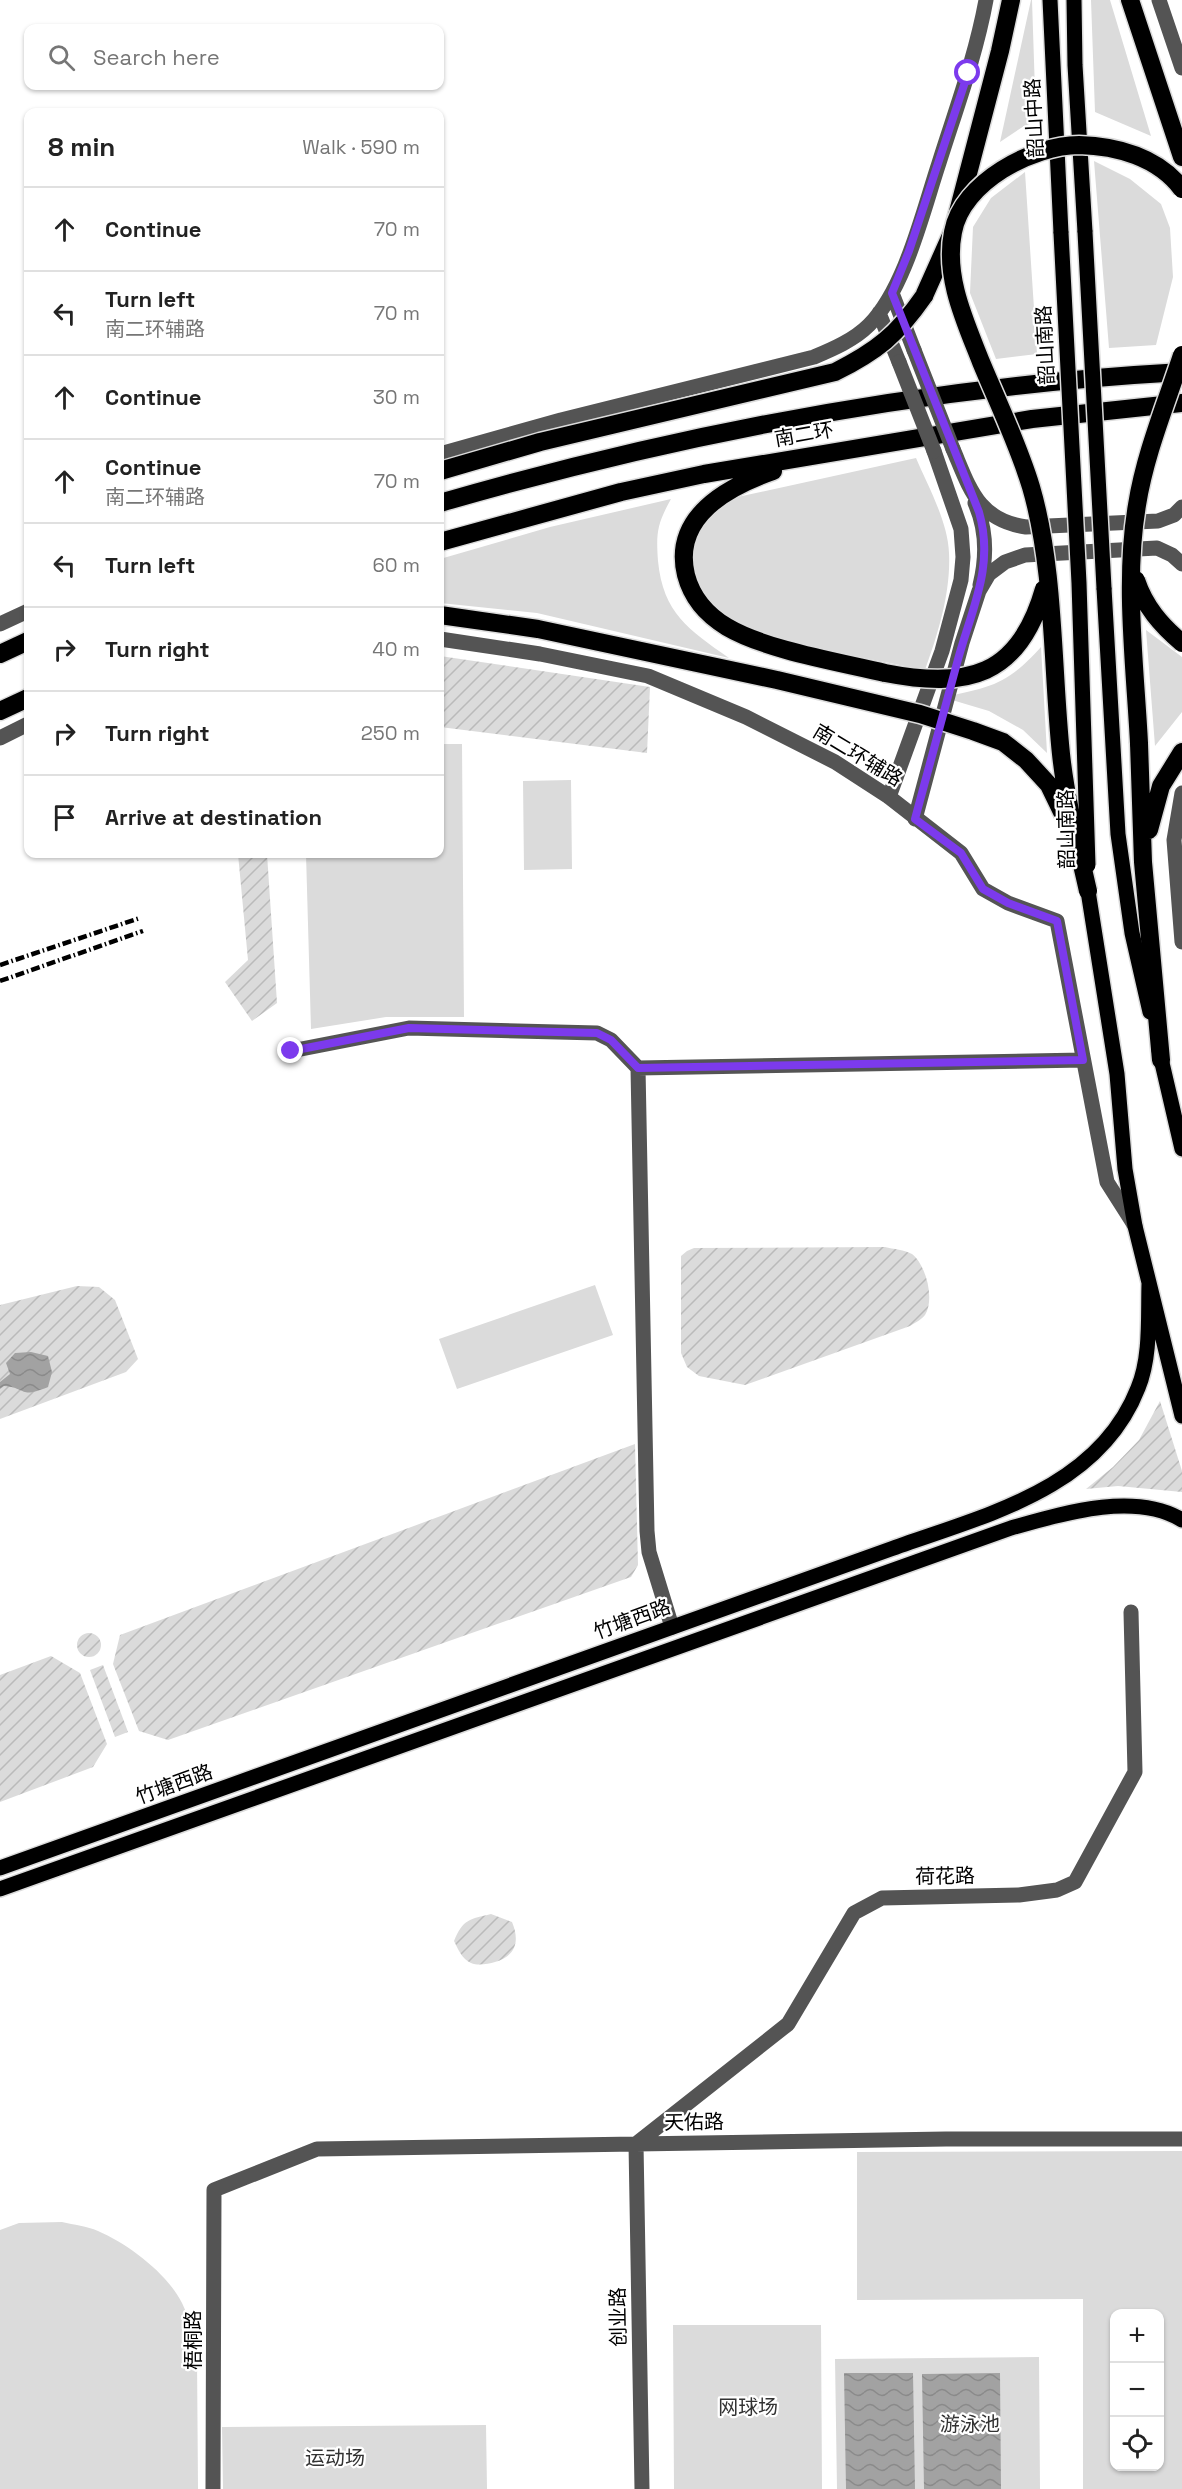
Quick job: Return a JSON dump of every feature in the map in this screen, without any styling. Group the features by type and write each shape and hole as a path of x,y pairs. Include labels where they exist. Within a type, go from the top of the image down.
{"highway":[{"path":"1011,0 953,231 951,262 955,290 965,323 1031,487 1040,521 1064,783 1088,891"},
{"path":"1130,0 1182,157"},
{"path":"444,470 540,442 835,372 866,356 891,338 924,296 965,203 984,183 1012,164 1039,151 1068,145 1098,146 1129,151 1159,167 1182,189"},
{"path":"1161,1060 1143,862 1132,560 1137,504 1179,373 1182,355"},
{"name":"南二环","path":"444,502 547,472 673,444 890,401 1124,375 1179,373"},
{"name":"南二环","path":"444,541 621,492 704,474 1032,419 1182,403"},
{"path":"818,454 728,490 704,510 690,527 683,547 690,591 705,610 727,627 760,642 885,673 916,679 947,680 971,675 1002,662 1020,642 1039,606 1047,579"},
{"path":"1132,560 1145,605 1182,643"},
{"path":"444,616 538,629 777,680 920,714 1003,742 1026,760 1049,785 1062,810 1088,891"},
{"path":"0,654 24,643"},
{"path":"0,711 24,700"},
{"path":"1143,862 1151,818 1161,786 1182,752"}],"main road":[{"name":"韶山中路","path":"1050,0 1061,233"},
{"path":"1074,0 1118,834 1132,933 1182,1149"},
{"name":"韶山南路","path":"1061,233 1079,583 1088,891 1117,1074 1125,1169 1135,1226 1182,1416"},
{"name":"竹塘西路","path":"0,1868 1013,1504 1048,1489 1072,1473 1103,1445 1126,1412 1139,1387 1144,1359 1149,1284"},
{"name":"竹塘西路","path":"0,1889 1011,1528 1099,1507 1139,1507 1173,1515 1182,1520"}],"street":[{"path":"444,453 561,420 814,357 852,339 868,326 892,293 909,251 968,73 986,0"},
{"path":"1159,0 1182,68"},
{"path":"892,293 984,528 985,556 979,591"},
{"path":"879,313 934,451 961,528 963,557 961,580 942,651 889,797"},
{"path":"971,492 981,507 996,519 1011,525 1026,527"},
{"path":"1158,521 1174,515 1182,507"},
{"path":"961,528 1182,520"},
{"name":"南二环辅路","path":"444,640 540,654 659,680 746,717 835,762 889,797 915,819 962,643 979,591 989,574 1005,562 1025,555 1182,547"},
{"path":"1157,548 1172,555 1182,564"},
{"path":"963,557 1025,555"},
{"path":"0,624 24,613"},
{"path":"0,738 24,726"},
{"path":"1182,793 1174,840 1182,942"},
{"path":"915,819 961,853 983,889 1008,903 1057,921 1107,1182 1135,1226"},
{"path":"291,1051 409,1028 597,1033 611,1040 638,1068 647,1531 649,1552 672,1627"},
{"path":"638,1068 1083,1060"},
{"name":"荷花路","path":"636,2144 788,2024 854,1913 882,1898 1019,1895 1058,1890 1076,1882 1135,1772 1131,1612"},
{"name":"天佑路","path":"214,2190 317,2149 946,2139 1182,2139"},
{"name":"创业路","path":"636,2144 642,2489"},
{"name":"梧桐路","path":"213,2489 214,2190"}],"green space":[{"path":"1031,0 1036,122 1024,126 1000,142"},
{"path":"1091,0 1110,0 1151,136 1095,112"},
{"path":"1094,161 1130,179 1161,204 1170,228 1173,277 1156,345 1109,348"},
{"path":"1025,172 1037,354 996,359 970,293 973,227 991,198"},
{"path":"916,458 941,517 949,553 946,598 925,670 819,649 754,631 722,618 701,593 691,568 691,546 704,519 733,498"},
{"path":"671,499 660,522 657,543 661,579 666,594 672,607 690,629 729,658 537,613 444,603 444,558 550,527"},
{"path":"1146,630 1182,657 1182,712 1155,746"},
{"path":"1041,647 1047,753 1023,730 989,711 942,697 973,691 997,683 1018,669"},
{"path":"444,657 650,687 647,753 444,728"},
{"path":"444,744 462,744 464,1017 386,1017 311,1029 306,858 444,858"},
{"path":"571,780 572,869 524,870 523,781"},
{"path":"238,858 267,858 277,1003 252,1021 225,982 248,960"},
{"path":"885,1247 912,1254 925,1274 929,1292 928,1308 925,1315 914,1324 745,1385 699,1376 687,1367 681,1353 681,1256 687,1251 694,1248"},
{"path":"595,1285 613,1335 457,1389 439,1339"},
{"path":"77,1286 99,1287 115,1300 138,1359 126,1372 0,1419 0,1305"},
{"path":"1160,1401 1182,1471 1182,1492 1118,1486 1086,1489 1113,1467 1139,1440"},
{"path":"635,1444 638,1565 631,1577 168,1740 139,1731 113,1664 120,1635"},
{"path":"89,1633 98,1636 101,1645 98,1654 89,1657 80,1654 77,1645 80,1636"},
{"path":"51,1656 80,1673 107,1744 93,1767 0,1802 0,1675"},
{"path":"103,1665 128,1732 115,1737 90,1670"},
{"path":"491,1914 512,1922 516,1941 512,1952 495,1962 480,1965 471,1963 463,1956 454,1941 468,1921"},
{"path":"1182,2151 1182,2489 1083,2489 1083,2299 857,2300 857,2152"},
{"path":"62,2222 98,2231 134,2252 157,2270 182,2303 197,2357 198,2489 0,2489 0,2230 19,2223"},
{"name":"网球场","path":"673,2325 821,2325 822,2489 674,2489"},
{"name":"游泳池","path":"1039,2357 1040,2489 837,2489 835,2359"},
{"name":"运动场","path":"486,2425 487,2489 223,2489 222,2427"}],"water":[{"path":"31,1352 48,1356 52,1372 48,1387 32,1392 4,1386 0,1389 0,1382 10,1374 6,1363 15,1353"},
{"path":"844,2373 913,2373 915,2489 846,2489"},
{"path":"1000,2373 1001,2489 924,2489 922,2374"}],"railway":[{"path":"0,965 140,918"},
{"path":"0,981 143,931"}],"route":[{"path":"291,1051 409,1028 597,1033 611,1040 638,1068 1083,1060 1057,921 1033,914 983,889 961,853 915,819 962,643 979,591 986,543 979,512 892,293 909,251 968,73"}]}
